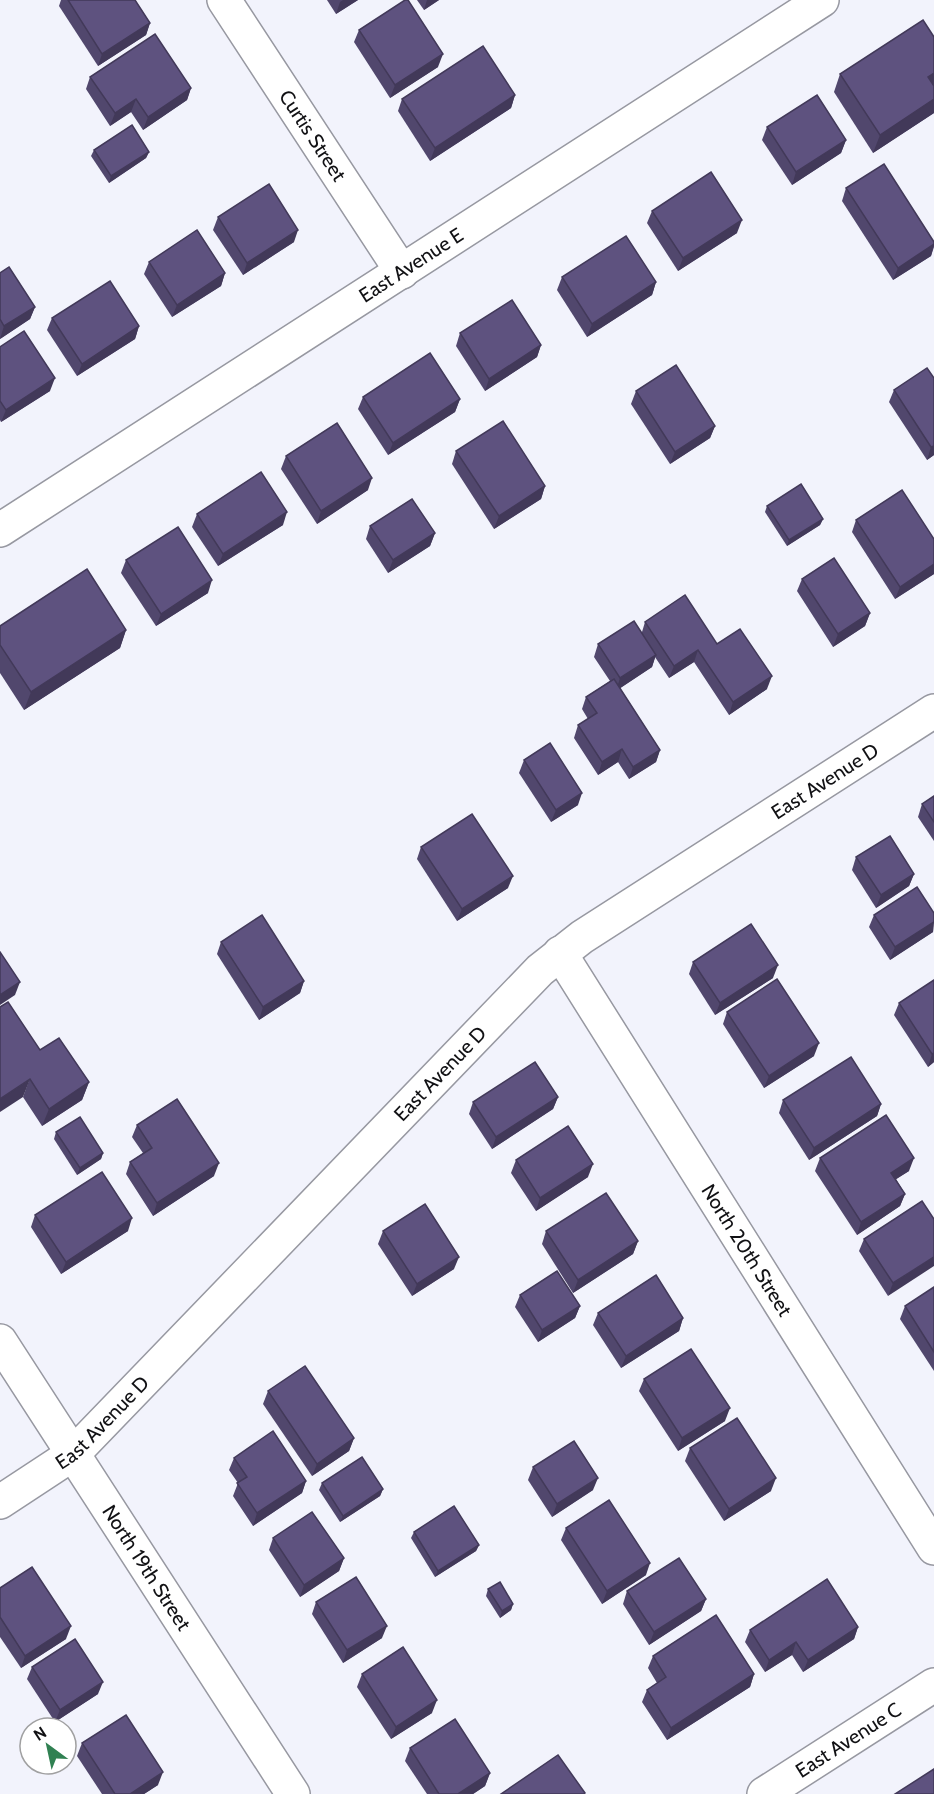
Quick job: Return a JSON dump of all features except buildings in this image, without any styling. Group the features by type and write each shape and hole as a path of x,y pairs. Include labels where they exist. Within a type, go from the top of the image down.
{"street":[{"name":"Curtis Street","path":"224,0 402,272"},
{"name":"East Avenue E","path":"0,530 822,0"},
{"name":"East Avenue D","path":"0,1502 73,1454 520,990 560,953 934,711"},
{"name":"North 20th Street","path":"560,953 934,1548"},
{"name":"North 19th Street","path":"0,1341 293,1794"},
{"name":"East Avenue C","path":"764,1794 934,1685"}]}
